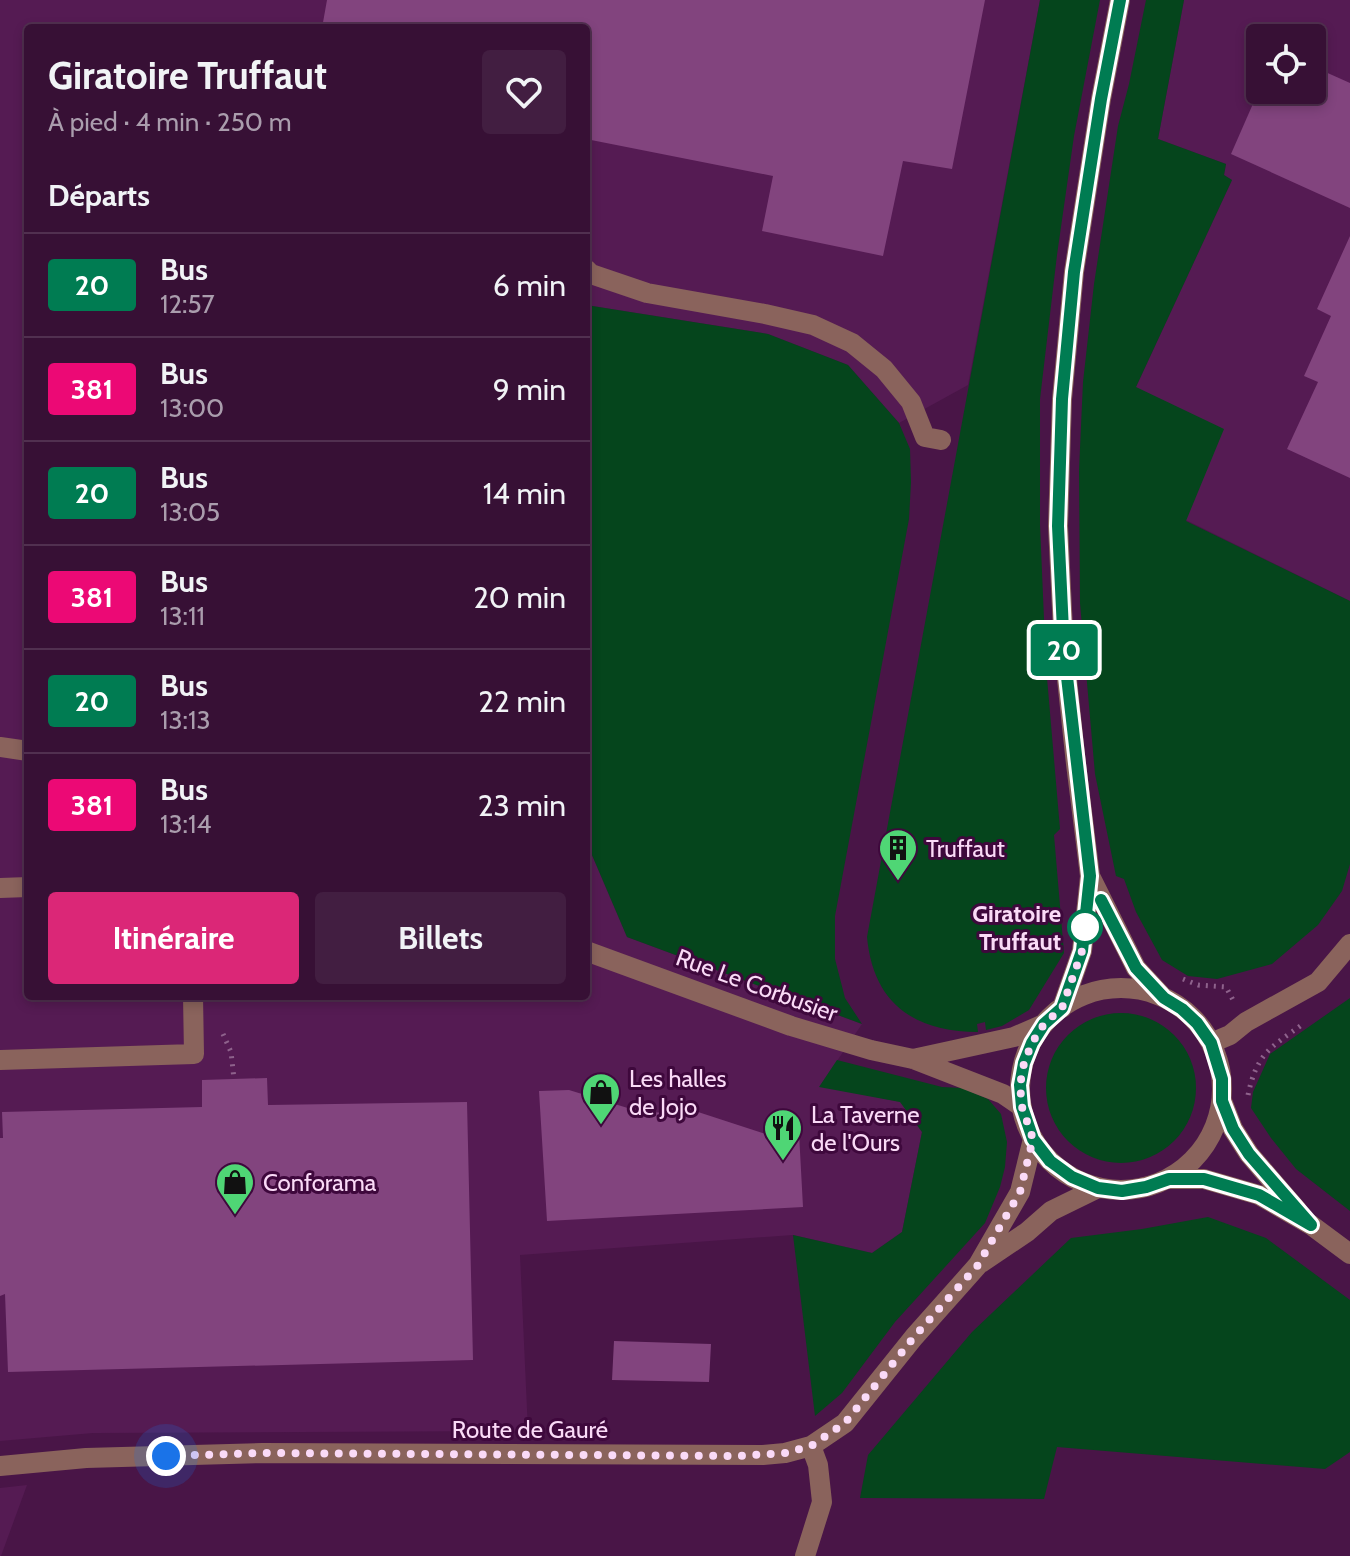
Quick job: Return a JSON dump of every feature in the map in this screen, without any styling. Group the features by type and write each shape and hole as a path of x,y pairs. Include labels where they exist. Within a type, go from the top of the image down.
{"street":[{"path":"1062,1008 1082,951 1090,876 1064,651 1058,526 1062,399 1074,272 1120,0"},
{"path":"590,273 647,293 813,325 852,343 884,369 911,402 925,437 941,440"},
{"path":"0,747 24,750"},
{"path":"1090,876 1136,968 1164,998 1190,1016 1211,1043 1222,1079 1222,1101 1216,1124 1205,1146 1189,1164 1169,1179 1122,1191 1098,1188 1072,1177 1050,1161 1033,1139 1022,1107 1020,1085 1032,1043 1044,1024 1062,1008 1085,995 1112,989 1139,990 1164,998"},
{"path":"0,888 24,887"},
{"path":"1211,1043 1230,1035 1246,1022 1318,982 1350,944"},
{"name":"Rue Le Corbusier","path":"590,952 803,1030 913,1059 1003,1094 1022,1107"},
{"path":"0,1060 194,1054 193,1000"},
{"name":"Rue Le Corbusier","path":"913,1059 1014,1037 1044,1024"},
{"path":"1222,1101 1233,1129 1249,1154 1311,1225"},
{"name":"Route de Gauré","path":"0,1466 86,1458 262,1453 763,1455 811,1446 845,1423 914,1337 978,1265 1020,1192 1033,1139"},
{"path":"1169,1179 1204,1179 1259,1195 1311,1225 1350,1254"},
{"name":"Route de Gauré","path":"978,1265 1027,1232 1051,1211 1098,1188"},
{"path":"805,1556 822,1502 818,1465 811,1446"}],"path":[{"path":"1175,977 1198,985 1226,987 1267,1050"},
{"path":"1247,1104 1251,1081 1260,1059 1267,1050 1315,1016"},
{"path":"223,1024 234,1079"}],"shaded area":[{"path":"0,0 1040,0 968,385 899,423 848,365 768,334 590,306 590,24 24,24 24,1000 590,1000 590,850 627,937 862,1024 820,1086 901,1102 922,1132 902,1232 872,1253 793,1235 520,1255 528,1431 93,1433 0,1441"},
{"path":"1184,0 1350,0 1350,601 1186,520 1136,387 1232,180 1224,175 1226,164 1158,139"},
{"path":"27,1485 1,1556 0,1556 0,1488"}],"green space":[{"path":"1040,0 1100,0 1074,136 1040,399 1040,525 1046,666 1060,829 1054,835 1064,953 1029,1010 1002,1026 986,1030 985,1022 977,1024 978,1032 955,1031 916,1019 888,996 878,980 867,937"},
{"path":"1146,0 1184,0 1158,139 1226,164 1224,175 1232,180 1136,387 1224,429 1186,521 1350,601 1350,864 1342,891 1318,925 1272,964 1217,979 1188,976 1162,960 1136,912 1124,879 1116,876 1095,774 1080,603 1079,470 1083,382 1118,126"},
{"path":"590,306 768,334 848,365 899,423 910,449 909,519 835,916 835,959 845,998 862,1024 627,937 590,850"},
{"path":"1350,998 1350,1211 1296,1169 1251,1108 1253,1092 1270,1054"},
{"path":"1121,1013 1150,1019 1174,1035 1190,1059 1196,1088 1190,1117 1174,1141 1150,1157 1121,1163 1092,1157 1068,1141 1052,1117 1046,1088 1052,1059 1068,1035 1092,1019"},
{"path":"837,1060 942,1087 962,1088 988,1099 1001,1114 1007,1142 1000,1187 985,1223 895,1322 842,1393 815,1416 793,1235 872,1253 902,1232 922,1132 900,1102 819,1087"},
{"path":"1208,1217 1266,1238 1350,1300 1350,1452 1325,1469 1057,1447 1044,1499 860,1498 868,1455 972,1332 1071,1238"}],"building":[{"path":"327,0 985,0 952,169 903,161 883,256 762,231 773,176 590,140 590,24 323,24"},
{"path":"1326,72 1350,83 1350,208 1231,154 1253,104 1326,104"},
{"path":"1350,236 1350,478 1287,449 1318,382 1304,376 1331,316 1317,309"},
{"name":"Conforama","path":"267,1078 268,1105 467,1102 473,1360 8,1372 5,1294 0,1296 2,1112 202,1107 202,1080"},
{"path":"569,1090 644,1113 695,1111 769,1135 799,1133 803,1207 547,1221 539,1091"},
{"path":"614,1341 711,1344 709,1382 612,1380"}],"bus line":[{"name":"20","path":"1101,900 1136,968 1164,998 1197,1023 1211,1043 1222,1079 1222,1101 1233,1129 1249,1154 1311,1225 1259,1195 1204,1179 1169,1179 1122,1191 1098,1188 1072,1177 1050,1161 1033,1139 1022,1107 1020,1085 1024,1063 1044,1024 1062,1008 1082,951 1090,876 1064,651 1058,526 1062,399 1074,272 1120,0"}],"place":[{"name":"Truffaut","path":"898,882"},
{"name":"Giratoire Truffaut","path":"1085,927"},
{"name":"Les halles de Jojo","path":"601,1126"},
{"name":"La Taverne de l'Ours","path":"783,1162"},
{"name":"Conforama","path":"235,1216"}],"route":[{"path":"166,1456 262,1453 737,1456 785,1453 811,1446 845,1423 914,1337 978,1265 1020,1192 1033,1139 1022,1107 1020,1085 1024,1063 1044,1024 1062,1008 1082,951 1085,927"}]}
